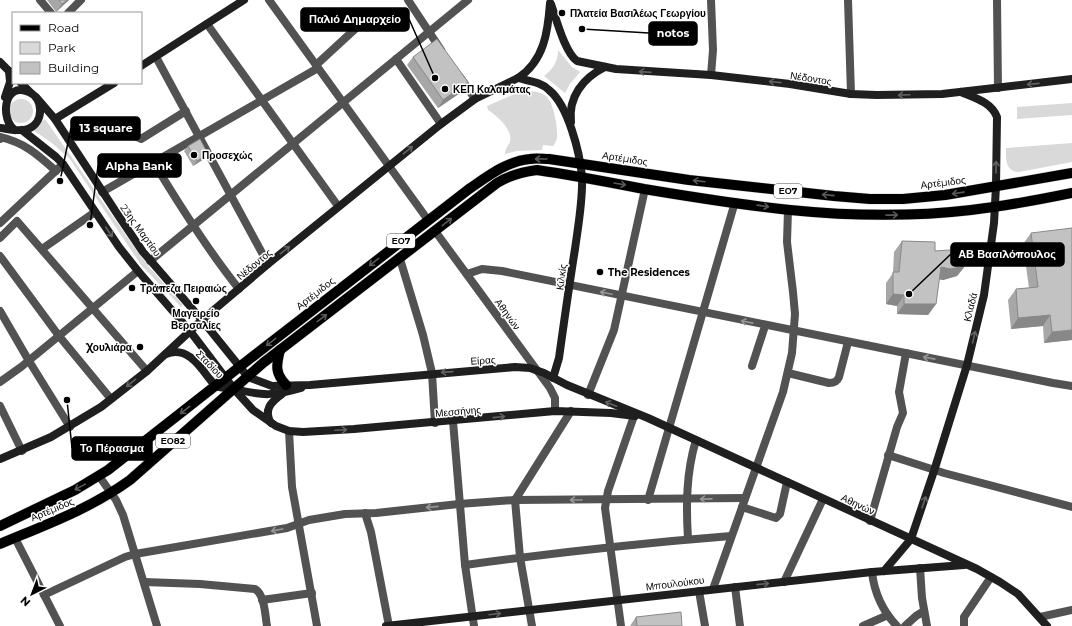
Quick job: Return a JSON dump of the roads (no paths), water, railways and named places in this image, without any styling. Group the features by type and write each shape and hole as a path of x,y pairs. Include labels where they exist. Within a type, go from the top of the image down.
{"main road":[{"name":"Αρτέμιδος","path":"0,526 52,502 99,476 135,450 428,220 489,175 504,166 515,162 530,159 549,159 696,181 834,196 870,198 915,198 970,191 1072,173"},
{"name":"Αρτέμιδος","path":"0,544 70,515 112,493 130,480 280,350 400,259 496,183 509,176 536,170 646,189 788,210 861,215 935,213 995,207 1072,193"},
{"path":"280,350 276,366 284,390"}],"street":[{"path":"40,0 50,12"},
{"path":"69,12 81,0"},
{"path":"142,65 244,0"},
{"path":"269,0 428,220"},
{"path":"408,0 445,57"},
{"path":"150,261 468,0"},
{"path":"710,75 713,50 711,0"},
{"path":"848,0 851,94"},
{"path":"997,0 998,88"},
{"name":"Νέδοντος","path":"549,2 569,51 575,59 605,67 628,70 710,75 790,84 851,94 895,96 960,92 1072,79"},
{"name":"Νέδοντος","path":"0,460 22,451 70,426 101,407 147,371 202,320 268,264 441,124 475,99 518,78 529,69 541,52 546,39 549,2"},
{"path":"102,192 262,100 317,66 366,19"},
{"path":"207,24 338,206"},
{"path":"156,57 268,264"},
{"path":"396,59 441,124"},
{"path":"0,62 12,71 10,82 2,103 2,118 8,126 19,130 56,157 63,164 95,212 138,271 190,331"},
{"path":"571,127 571,108 576,91 588,78 605,67"},
{"path":"454,69 475,99"},
{"path":"518,78 538,84 549,90 561,105 571,127"},
{"name":"23ης Μαρτίου","path":"23,84 55,119 102,192 150,261 202,320 239,367"},
{"path":"55,119 112,84"},
{"path":"0,128 19,130 28,129 33,126 39,118 40,106 34,96 25,91 10,93 2,103"},
{"name":"Κλαδά","path":"911,539 967,365 984,295 995,207 997,117 994,109 987,104 960,92"},
{"path":"130,126 137,137 141,139 186,111"},
{"name":"Κιλκίς","path":"553,378 559,358 578,225 582,178 580,163 571,127"},
{"path":"0,139 0,137 24,145 41,156 56,170"},
{"path":"154,162 192,226 221,267 239,289"},
{"path":"8,230 0,222 63,164"},
{"path":"588,395 612,337 623,296 646,189"},
{"path":"648,500 735,202"},
{"path":"713,589 783,392 788,373 794,331 794,303 787,242 788,210"},
{"path":"42,249 95,212"},
{"path":"0,238 17,221 147,371"},
{"name":"Αθηνών","path":"435,231 537,370 554,396 556,404 555,411"},
{"path":"0,256 59,336 111,399"},
{"path":"400,259 423,335 432,373 435,423"},
{"path":"467,274 486,269 765,326 1072,386"},
{"path":"0,382 138,271"},
{"path":"0,311 28,361 70,426"},
{"path":"752,366 765,326"},
{"name":"Σταδίου","path":"190,331 234,389"},
{"path":"788,373 834,383 839,377 848,342"},
{"name":"Σταδίου","path":"166,354 172,351 182,352 197,362 215,386 234,389"},
{"path":"870,521 888,455 897,427 904,414 899,392 906,353"},
{"path":"239,367 248,377"},
{"name":"Είρας","path":"248,377 284,390 310,385 432,373 515,367 537,370 588,395 648,418"},
{"path":"234,389 250,394 264,395 284,390"},
{"name":"Μεσσήνης","path":"234,389 253,410 271,423 289,431 302,432 435,423 555,411 611,413 648,418"},
{"path":"271,423 267,417 268,407 284,390"},
{"path":"0,406 22,451"},
{"path":"532,626 520,557 515,500 571,411"},
{"path":"621,626 606,514 606,500 634,416"},
{"name":"Αθηνών","path":"648,418 991,577 1018,594 1047,626"},
{"path":"453,421 465,565 474,626"},
{"path":"289,431 291,474 317,626"},
{"path":"688,540 687,499 692,457 696,440"},
{"path":"888,455 934,471 1072,507"},
{"path":"99,476 112,493 122,512 157,626"},
{"path":"742,507 774,518 779,516 787,482"},
{"path":"44,595 124,557 135,554 287,528 345,514 376,513 515,500 745,498"},
{"path":"784,582 824,499"},
{"path":"365,513 371,532 388,626"},
{"path":"465,565 610,547 731,536"},
{"path":"15,538 60,626"},
{"path":"884,571 911,539"},
{"name":"Μπουλούκου","path":"388,626 872,572 967,565"},
{"path":"920,568 922,598 927,626"},
{"path":"872,572 879,599 888,615 897,626"},
{"path":"964,626 964,617 991,577"},
{"path":"144,582 200,584 251,588 257,590 262,600 267,626"},
{"path":"735,587 740,626"},
{"path":"699,591 705,626"},
{"path":"262,600 312,593"},
{"path":"1040,617 1072,610"},
{"path":"905,626 924,611"},
{"path":"862,626 888,615"}],"place":[{"name":"Πλατεία Βασιλέως Γεωργίου","path":"562,13"},
{"name":"notos","path":"582,29"},
{"name":"Παλιό Δημαρχείο","path":"435,78"},
{"name":"ΚΕΠ Καλαμάτας","path":"445,89"},
{"name":"Προσεχώς","path":"194,155"},
{"name":"13 square","path":"60,181"},
{"name":"Alpha Bank","path":"90,225"},
{"name":"The Residences","path":"600,272"},
{"name":"Τράπεζα Πειραιώς","path":"132,288"},
{"name":"ΑΒ Βασιλόπουλος","path":"909,294"},
{"name":"Μαγειρείο Βερσαλίες","path":"196,301"},
{"name":"Χουλιάρα","path":"140,347"},
{"name":"Το Πέρασμα","path":"67,400"}]}
